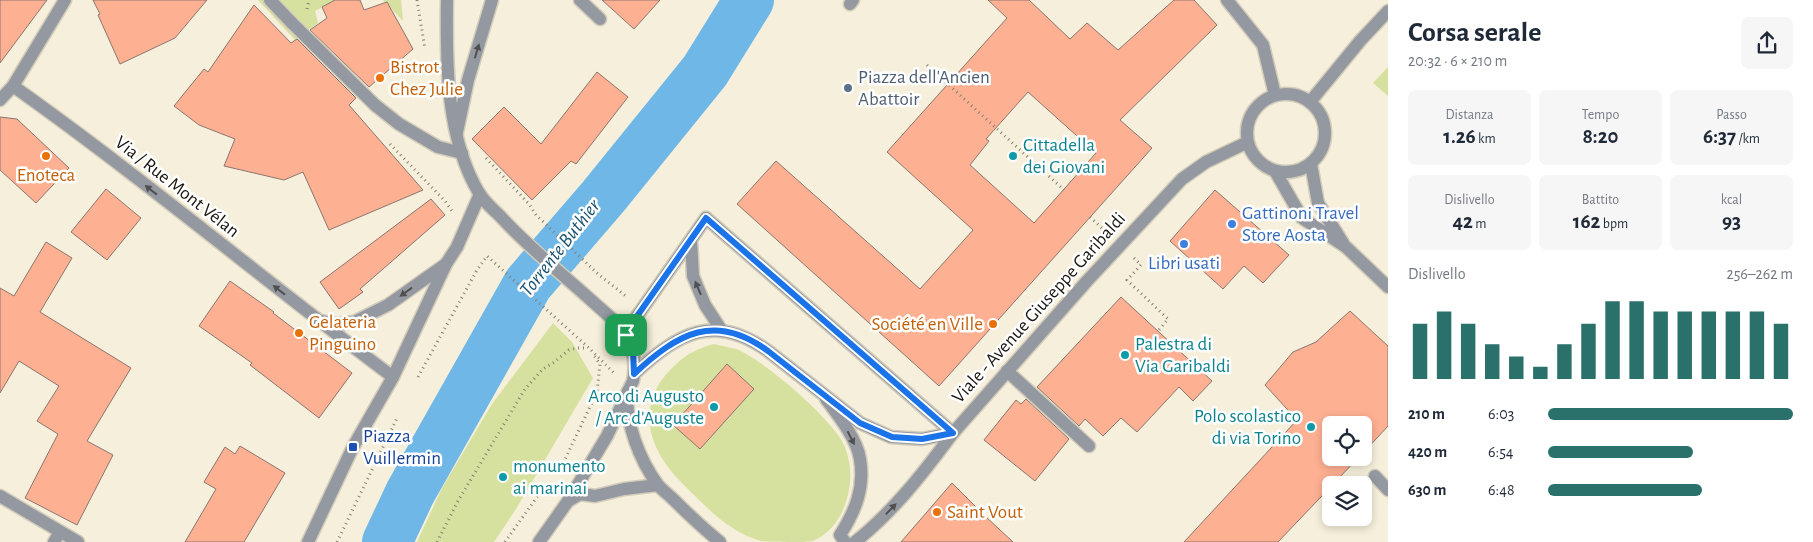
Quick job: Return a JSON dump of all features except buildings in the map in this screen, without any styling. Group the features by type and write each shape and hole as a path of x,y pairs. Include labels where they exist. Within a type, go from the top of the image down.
{"street":[{"path":"0,100 13,86 66,0"},
{"path":"270,0 375,105 399,124 438,147 462,153"},
{"path":"446,0 450,97 462,153 480,194 513,230 610,318 626,335 633,349 634,374 607,436 568,501 539,542"},
{"path":"457,132 468,80 492,0"},
{"path":"580,0 600,19"},
{"path":"1227,0 1263,45 1275,95"},
{"path":"1310,102 1360,41 1388,12"},
{"name":"Via / Rue Mont Vélan","path":"13,86 118,164 393,377"},
{"path":"1293,94 1310,102 1319,112 1324,126 1325,139 1320,153 1311,164 1300,170 1288,173 1276,171 1263,165 1253,155 1248,142 1247,132 1252,113 1265,99 1275,95 1293,94"},
{"name":"Viale - Avenue Giuseppe Garibaldi","path":"855,542 872,529 900,500 953,433 1007,371 1182,179 1206,162 1248,142"},
{"path":"1311,164 1318,203 1346,247"},
{"path":"1276,171 1302,218 1346,247 1388,287"},
{"path":"308,542 353,447 393,377 446,264 457,247 480,194"},
{"path":"626,335 628,329 706,218 953,433"},
{"path":"691,240 692,276 705,305 722,331"},
{"path":"317,320 336,324 354,322 388,305 446,264"},
{"path":"634,374 664,348 691,334 712,330 740,334 753,340 860,423 892,437 922,439 953,433"},
{"path":"1007,371 1089,446"},
{"path":"628,391 627,411 639,453 658,485 702,528 720,542"},
{"path":"825,397 845,426 860,458 859,500 849,522 840,535 845,542"},
{"path":"1375,476 1388,490"},
{"path":"568,501 580,494 595,496 624,489 658,485"},
{"path":"0,496 57,537 78,542"}],"path":[{"path":"417,0 426,56"},
{"path":"927,65 1064,190"},
{"path":"399,124 384,139 445,201 452,212 449,218"},
{"path":"483,154 529,204 536,215 598,274 626,296"},
{"path":"1121,246 1141,265 1127,280 1168,319 1158,331"},
{"path":"414,385 477,270 487,256 588,347 612,371 628,391"},
{"path":"559,472 597,392 600,364 588,347"},
{"path":"437,542 458,501 524,389 543,368 553,363 568,350 588,347"},
{"path":"337,542 398,416"},
{"path":"505,542 538,497 551,490"}],"green space":[{"path":"258,0 335,0 315,11 318,23 295,40"},
{"path":"383,0 401,0 403,21"},
{"path":"1388,67 1388,96 1373,83"},
{"path":"553,323 572,342 593,378 516,509 494,542 417,542 442,488 492,404"},
{"path":"714,344 736,349 748,355 780,378 828,422 845,447 850,474 846,502 841,515 834,525 813,541 771,542 761,541 742,534 710,510 678,479 656,448 650,424 650,412 656,389 663,378 682,359 698,349"}],"waterway":[{"name":"Torrente Buthier","path":"387,542 410,493 528,284 603,197 705,71 749,0"}],"place":[{"name":"Bistrot Chez Julie","path":"380,78"},
{"name":"Piazza dell'Ancien Abattoir","path":"848,88"},
{"name":"Enoteca","path":"46,156"},
{"name":"Cittadella dei Giovani","path":"1013,156"},
{"name":"Gattinoni Travel Store Aosta","path":"1232,224"},
{"name":"Libri usati","path":"1184,244"},
{"name":"Société en Ville","path":"993,324"},
{"name":"Gelateria Pinguino","path":"299,333"},
{"name":"Palestra di Via Garibaldi","path":"1125,355"},
{"name":"Arco di Augusto / Arc d'Auguste","path":"714,407"},
{"name":"Polo scolastico di via Torino","path":"1311,427"},
{"name":"Piazza Vuillermin","path":"353,447"},
{"name":"monumento ai marinai","path":"503,477"},
{"name":"Saint Vout","path":"937,512"}],"route":[{"path":"706,218 953,433 922,439 892,437 860,423 768,351 753,340 740,334 712,330 691,334 664,348 634,374 633,349 626,335 628,329 706,218"}]}
